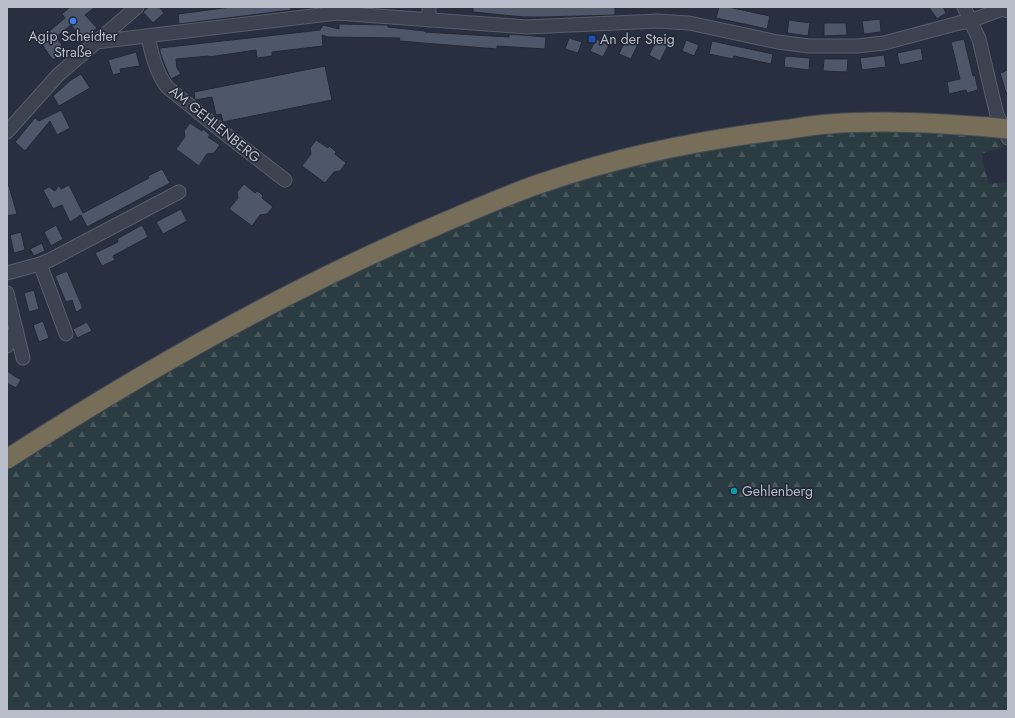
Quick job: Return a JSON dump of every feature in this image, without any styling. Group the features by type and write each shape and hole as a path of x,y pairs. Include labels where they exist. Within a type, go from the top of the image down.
{"highway":[{"path":"7,459 153,369 232,324 293,292 359,259 537,185 603,164 681,146 748,134 829,124 879,122 941,124 1008,129"}],"street":[{"path":"7,132 58,75 137,7"},
{"path":"964,7 979,39 997,115 1008,138"},
{"path":"96,42 148,37 337,10 429,13 527,27 658,21 681,22 778,42 809,46 857,46 884,43 970,21 1003,9"},
{"path":"123,18 122,25 124,30 133,38"},
{"name":"AM GEHLENBERG","path":"148,37 158,71 167,87 285,180"},
{"path":"7,274 50,260 179,192"},
{"path":"40,264 66,334"},
{"path":"7,293 23,358"},
{"path":"7,346 16,330"}],"green space":[{"path":"850,131 925,132 998,137 1002,148 981,154 989,184 1008,182 1008,711 7,711 7,468 134,387 275,308 487,212 547,191 640,163 723,146"}],"building":[{"path":"70,7 95,7 85,15 97,28 83,39 71,25 56,37 62,45 60,47 63,50 53,60 40,42 41,38 65,18 62,14"},
{"path":"149,7 159,7 164,13 153,23 143,12"},
{"path":"231,7 291,7 291,10 179,24 178,14"},
{"path":"473,7 615,7 615,15 523,17 473,12"},
{"path":"719,7 728,7 770,16 767,29 716,18"},
{"path":"929,7 943,7 946,13 937,19"},
{"path":"880,19 881,32 864,34 862,21"},
{"path":"789,20 810,23 808,36 787,33"},
{"path":"824,23 846,23 847,35 824,36"},
{"path":"339,24 388,25 388,27 425,32 509,37 509,34 546,37 545,49 497,46 497,49 399,41 400,38 328,37 322,35 323,46 272,52 272,56 257,58 256,50 209,57 176,59 177,68 181,74 171,79 160,52 160,48 320,30 323,25 339,29"},
{"path":"658,37 669,43 660,61 649,55"},
{"path":"569,38 582,42 578,53 565,49"},
{"path":"596,39 609,45 603,57 590,51"},
{"path":"626,39 638,44 631,59 619,54"},
{"path":"964,39 978,90 967,93 966,90 949,94 947,82 960,79 951,42"},
{"path":"686,40 699,45 694,56 682,51"},
{"path":"712,41 773,54 771,64 734,56 733,59 709,54"},
{"path":"921,48 923,60 900,65 897,53"},
{"path":"136,52 140,66 120,69 121,73 113,75 108,60"},
{"path":"884,55 886,67 862,70 860,58"},
{"path":"785,56 810,58 809,70 784,67"},
{"path":"824,59 848,59 847,72 823,71"},
{"path":"325,66 332,100 223,122 221,114 216,115 212,97 195,100 194,92"},
{"path":"1008,70 1008,93 1006,93 1000,73"},
{"path":"81,74 90,88 59,106 53,96 71,80"},
{"path":"61,110 70,128 57,135 50,121 25,151 15,142 35,118 39,121"},
{"path":"190,123 202,131 203,129 210,135 208,137 220,145 214,153 207,154 199,166 176,149 185,137 184,131"},
{"path":"316,140 328,148 329,146 333,149 336,152 335,154 346,163 340,171 334,172 325,183 302,166 311,154 310,148"},
{"path":"162,169 170,183 87,227 81,215 70,222 62,205 53,209 43,190 49,187 55,191 59,185 61,189 69,185 83,213 149,178 148,176"},
{"path":"244,184 255,193 257,191 260,193 263,196 262,198 273,207 267,214 260,215 252,226 229,209 238,198 237,192"},
{"path":"7,186 9,186 17,214 7,216"},
{"path":"181,209 187,221 163,234 156,222"},
{"path":"56,225 63,239 51,246 44,232"},
{"path":"142,225 148,237 113,256 115,260 102,266 95,253 118,242 117,239"},
{"path":"21,232 25,250 14,253 10,235"},
{"path":"42,243 45,251 34,256 30,249"},
{"path":"67,271 82,306 82,309 76,312 72,300 66,302 55,276"},
{"path":"34,290 39,309 29,312 24,293"},
{"path":"43,321 49,338 39,342 33,325"},
{"path":"87,322 92,331 77,338 73,329"},
{"path":"7,371 21,380 16,388 7,383"}],"place":[{"name":"Agip Scheidter Straße","path":"73,21"},
{"name":"An der Steig","path":"592,39"},
{"name":"Gehlenberg","path":"734,491"}]}
